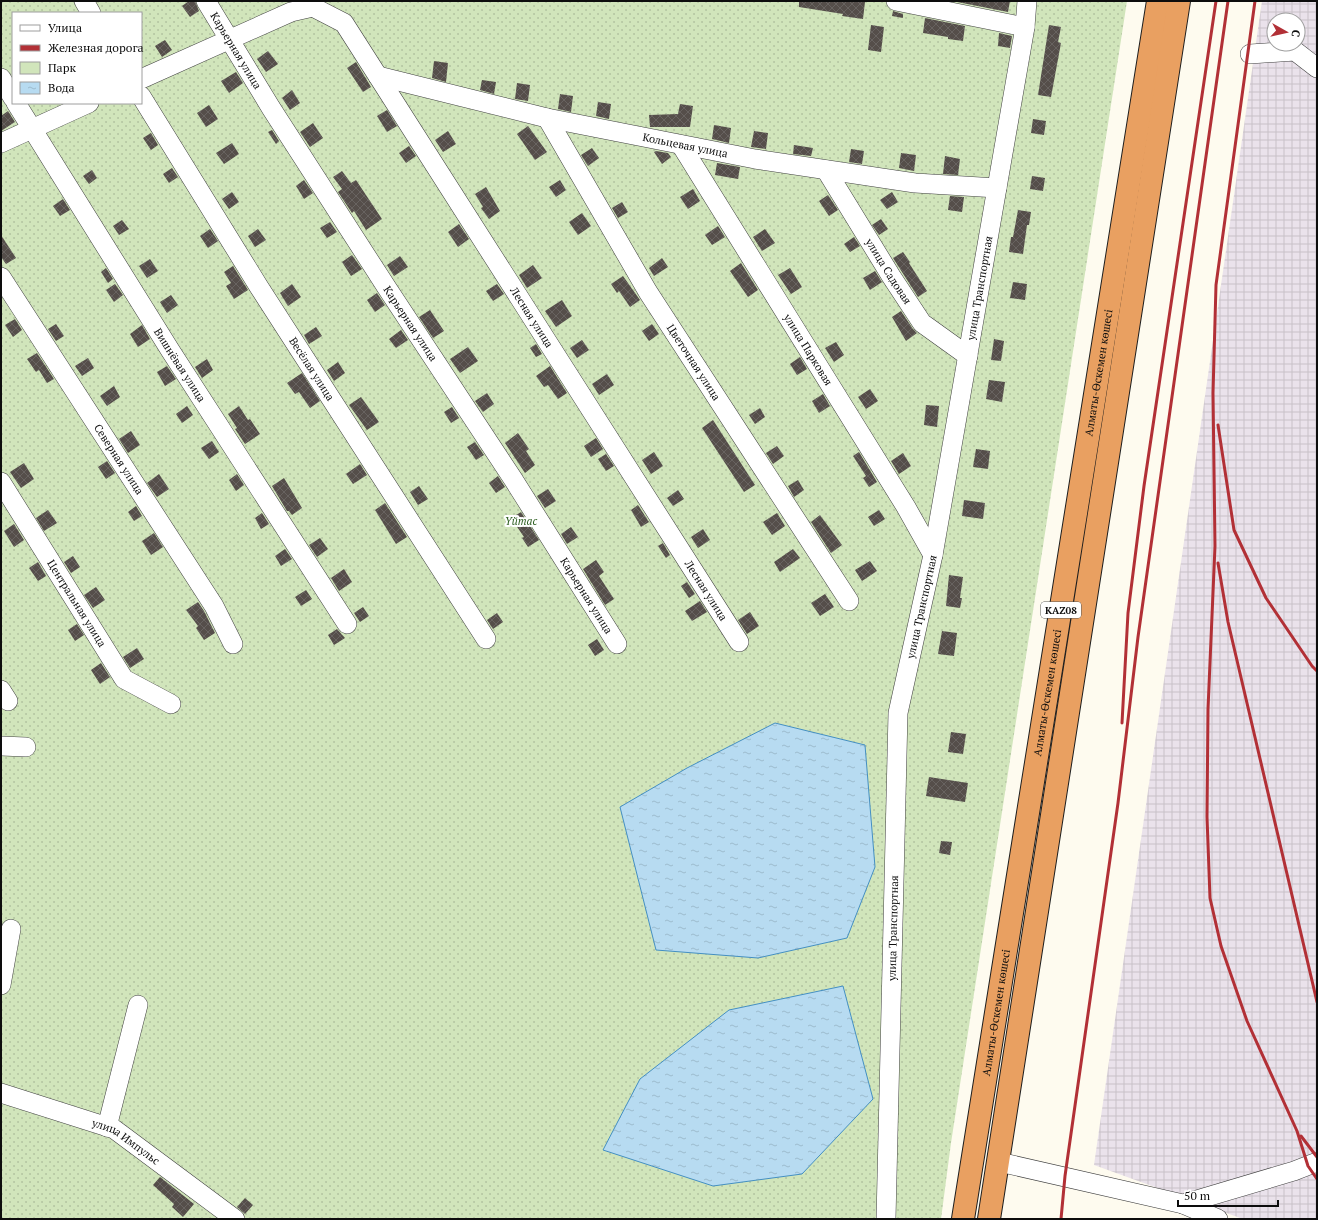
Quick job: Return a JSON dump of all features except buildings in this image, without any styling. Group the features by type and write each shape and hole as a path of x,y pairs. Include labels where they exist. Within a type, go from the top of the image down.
{"highway":[{"name":"Алматы-Өскемен көшесі","path":"989,1219 1141,175 1158,1"},
{"name":"Алматы-Өскемен көшесі","path":"964,1219 1141,175 1179,1"}],"street":[{"path":"84,1 90,12"},
{"name":"Карьерная улица","path":"206,1 271,108 513,479 617,644"},
{"path":"896,1 1025,27"},
{"name":"улица Транспортная","path":"886,1219 898,713 933,555 1025,27 1027,1"},
{"path":"142,79 291,12 313,4"},
{"name":"Лесная улица","path":"313,4 344,23 739,642"},
{"path":"1250,54 1295,51 1317,68"},
{"name":"Кольцевая улица","path":"378,76 547,118 755,159 915,183 997,188"},
{"path":"1,78 12,96"},
{"name":"Весёлая улица","path":"142,98 259,287 486,639"},
{"name":"Вишнёвая улица","path":"17,104 174,356 347,624"},
{"path":"1,143 87,104"},
{"name":"Цветочная улица","path":"547,118 648,292 848,601"},
{"name":"улица Парковая","path":"681,145 906,507 933,555"},
{"name":"улица Садовая","path":"826,170 891,276 922,323 968,356"},
{"name":"Северная улица","path":"1,277 214,606 233,644"},
{"name":"Центральная улица","path":"1,482 124,679 171,704"},
{"path":"1,746 26,748"},
{"path":"1,985 11,929"},
{"path":"107,1127 138,1005"},
{"name":"улица Импульс","path":"1,1093 114,1129 235,1219"},
{"path":"998,1162 1184,1204 1218,1219"},
{"path":"1184,1204 1294,1171 1317,1162"}],"shaded area":[{"path":"1262,1 1317,1 1317,1219 1243,1219 1094,1165"}],"green space":[{"name":"Үйтас","path":"1,1 1127,1 951,1143 941,1219 1,1219"}],"water":[{"path":"775,723 865,745 875,867 847,938 758,958 656,950 620,807 687,768"},
{"path":"843,986 873,1099 802,1174 713,1186 603,1150 640,1079 729,1010"}],"railway":[{"path":"1122,723 1128,613 1144,486 1216,1"},
{"path":"1061,1219 1065,1176 1118,803 1138,637 1228,1"},
{"path":"1255,1 1216,285 1213,393 1215,546 1208,709 1207,817 1210,898 1221,946 1247,1021 1297,1131 1308,1166 1317,1179"},
{"path":"1218,425 1234,530 1266,598 1312,666 1317,671"},
{"path":"1218,563 1228,622 1317,1002"},
{"path":"1301,1136 1317,1157"}]}
